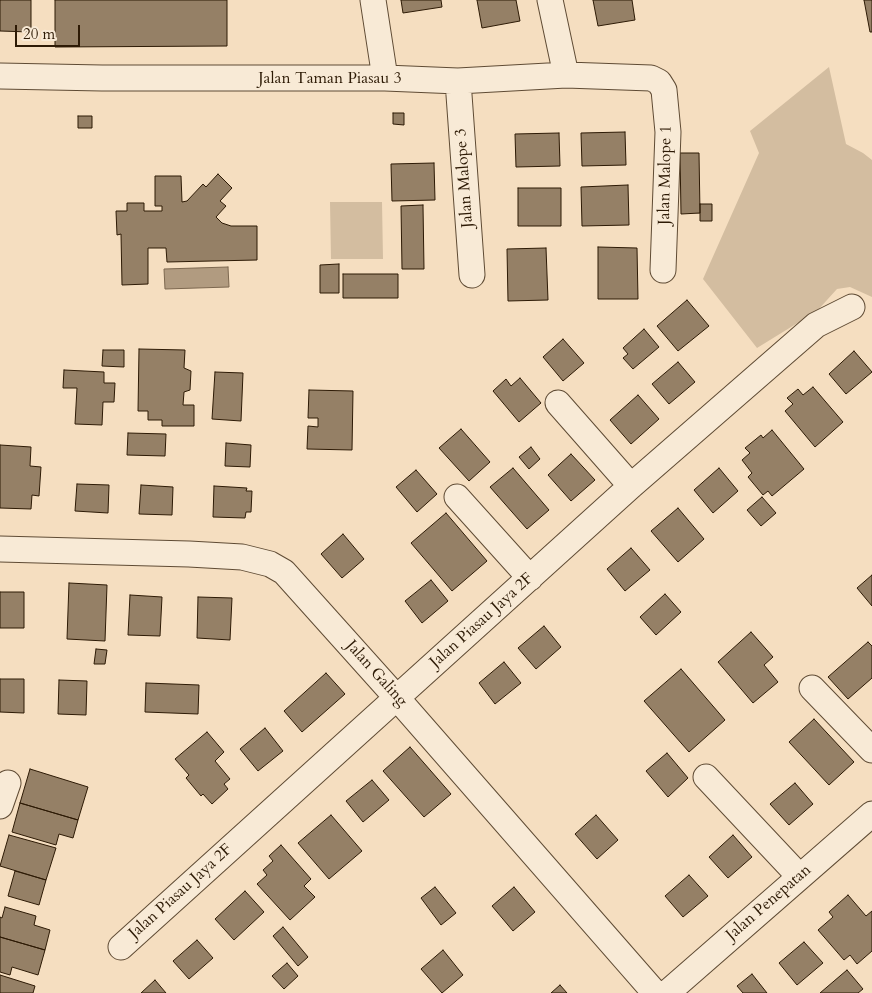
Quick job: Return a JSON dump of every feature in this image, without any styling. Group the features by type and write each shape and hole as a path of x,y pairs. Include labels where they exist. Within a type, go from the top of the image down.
{"street":[{"path":"373,0 385,78"},
{"path":"550,0 566,75"},
{"name":"Jalan Taman Piasau 3","path":"0,76 385,78 458,81 566,75 651,78 659,82"},
{"name":"Jalan Malope 3","path":"458,81 472,275"},
{"name":"Jalan Malope 1","path":"659,82 664,90 668,132 663,270"},
{"name":"Jalan Piasau Jaya 2F","path":"121,947 632,486 816,325 852,307"},
{"path":"558,403 632,486"},
{"path":"456,497 530,578"},
{"name":"Jalan Galing","path":"0,549 242,557 270,564 284,572 655,993"},
{"path":"812,688 872,750"},
{"path":"706,777 800,877"},
{"name":"Jalan Penepatan","path":"667,993 872,814"}],"shaded area":[{"path":"829,67 846,144 872,160 872,297 850,287 837,289 817,311 757,348 703,279 759,153 750,131"},
{"path":"330,202 382,202 383,259 331,259"},
{"path":"228,267 229,287 165,289 164,269"}],"building":[{"path":"0,0 31,0 31,32 0,31"},
{"path":"55,0 227,0 227,46 55,47"},
{"path":"401,0 441,0 442,7 403,13"},
{"path":"477,0 516,0 520,21 482,28"},
{"path":"593,0 632,0 635,20 598,26"},
{"path":"864,0 872,0 872,32 870,32"},
{"path":"393,113 404,113 404,125 393,124"},
{"path":"78,116 92,116 92,128 78,128"},
{"path":"625,132 626,165 582,166 581,133"},
{"path":"559,133 560,166 516,167 515,134"},
{"path":"680,153 699,153 700,213 681,214"},
{"path":"434,163 435,200 392,201 391,164"},
{"path":"218,174 232,188 220,201 226,206 216,217 222,223 231,226 257,226 257,260 167,262 166,248 148,248 148,284 122,285 121,234 117,235 116,211 127,211 127,203 144,203 144,211 162,211 162,206 155,206 155,176 181,176 182,202 187,201 203,184 206,187"},
{"path":"628,185 629,225 582,226 581,187"},
{"path":"518,188 561,188 561,226 518,226"},
{"path":"700,204 712,204 712,221 700,221"},
{"path":"423,205 424,269 402,269 401,206"},
{"path":"598,247 637,248 638,299 598,299"},
{"path":"546,248 548,300 508,301 507,249"},
{"path":"339,264 339,293 320,293 320,265"},
{"path":"343,274 398,274 398,298 343,298"},
{"path":"687,300 709,326 678,351 657,326"},
{"path":"644,329 659,347 633,369 623,358 628,354 623,348"},
{"path":"563,339 584,363 563,381 543,357"},
{"path":"139,349 185,350 184,368 191,371 190,390 184,392 183,405 194,405 194,426 162,426 162,420 148,420 148,411 138,411"},
{"path":"103,350 124,350 124,367 102,366"},
{"path":"854,351 872,372 846,394 829,374"},
{"path":"678,362 695,382 669,404 652,384"},
{"path":"64,370 104,372 104,383 115,383 114,402 103,402 102,425 75,424 77,388 63,388"},
{"path":"215,372 243,373 241,421 212,419"},
{"path":"520,378 541,403 519,422 493,391 506,379 511,386"},
{"path":"813,387 843,422 815,447 785,411 793,404 787,398 798,389 803,395"},
{"path":"309,390 353,391 352,450 307,449 308,426 318,427 318,418 308,418"},
{"path":"638,395 659,419 631,444 610,420"},
{"path":"461,429 490,462 469,481 439,448"},
{"path":"772,430 804,469 772,496 768,491 763,495 748,477 752,473 742,460 750,453 745,448 761,435 763,438"},
{"path":"128,433 166,434 165,456 127,455"},
{"path":"226,443 251,445 250,467 225,466"},
{"path":"0,445 31,447 30,466 41,467 39,496 32,495 31,509 0,508"},
{"path":"531,447 540,459 529,469 519,457"},
{"path":"571,454 595,480 571,501 548,475"},
{"path":"513,468 549,510 527,529 490,487"},
{"path":"719,468 738,491 713,513 694,490"},
{"path":"416,470 437,494 417,512 396,487"},
{"path":"77,484 109,485 108,513 75,511"},
{"path":"141,485 173,487 172,515 139,514"},
{"path":"214,486 247,488 246,491 252,491 251,512 246,512 245,518 213,517"},
{"path":"762,497 776,513 761,526 747,510"},
{"path":"678,508 704,539 678,562 651,531"},
{"path":"446,513 487,561 452,591 411,543"},
{"path":"343,534 364,559 342,578 321,554"},
{"path":"631,548 650,570 625,591 607,569"},
{"path":"872,575 872,606 857,588"},
{"path":"431,580 448,601 422,623 405,601"},
{"path":"69,583 107,585 105,641 67,639"},
{"path":"0,592 24,592 24,628 0,628"},
{"path":"665,594 681,612 656,635 640,617"},
{"path":"130,595 162,597 160,636 128,635"},
{"path":"198,597 232,598 230,640 197,638"},
{"path":"544,626 561,647 536,669 518,648"},
{"path":"751,632 773,657 764,665 778,682 753,703 718,662"},
{"path":"868,642 872,646 872,678 848,699 828,677"},
{"path":"96,649 107,650 105,664 94,664"},
{"path":"504,662 521,683 495,704 479,683"},
{"path":"681,669 725,720 689,752 644,701"},
{"path":"326,673 345,694 302,732 284,711"},
{"path":"0,679 24,679 24,713 0,712"},
{"path":"59,680 87,681 86,715 58,714"},
{"path":"146,683 199,685 198,714 145,712"},
{"path":"814,719 854,762 829,785 789,742"},
{"path":"265,728 283,751 258,771 240,749"},
{"path":"207,732 224,752 215,761 230,779 224,784 228,789 212,804 203,794 201,796 186,778 189,775 175,759"},
{"path":"410,747 451,794 424,817 383,771"},
{"path":"667,753 688,778 668,797 646,771"},
{"path":"30,769 88,787 78,820 20,803"},
{"path":"372,780 389,800 363,822 346,801"},
{"path":"795,783 813,804 789,825 770,804"},
{"path":"20,803 78,820 73,838 59,834 56,845 12,832"},
{"path":"331,815 362,851 329,879 298,843"},
{"path":"596,815 618,840 597,859 575,834"},
{"path":"9,835 56,848 46,880 0,866"},
{"path":"733,835 752,857 728,878 709,857"},
{"path":"281,845 311,879 304,886 315,897 290,920 257,884 267,875 263,870 273,861 269,856"},
{"path":"15,871 46,880 39,905 8,896"},
{"path":"689,875 708,896 683,917 665,896"},
{"path":"435,887 456,913 441,925 421,898"},
{"path":"514,887 535,912 513,931 492,906"},
{"path":"245,891 264,912 234,940 215,919"},
{"path":"848,895 866,916 872,911 872,951 857,964 850,955 844,960 818,930 833,917 829,912"},
{"path":"5,907 36,916 34,925 50,930 45,950 0,937 0,917 2,918"},
{"path":"283,927 308,957 298,966 273,936"},
{"path":"0,937 45,950 38,975 12,967 10,975 0,972"},
{"path":"197,940 213,958 189,979 173,961"},
{"path":"804,942 823,963 797,985 779,963"},
{"path":"443,950 463,975 442,993 421,969"},
{"path":"287,963 298,976 284,989 272,976"},
{"path":"847,970 863,989 858,993 820,993"},
{"path":"752,974 767,993 743,993 737,986"},
{"path":"0,975 35,986 33,993 0,993"},
{"path":"155,980 166,993 141,993"},
{"path":"560,985 567,993 551,993"}]}
